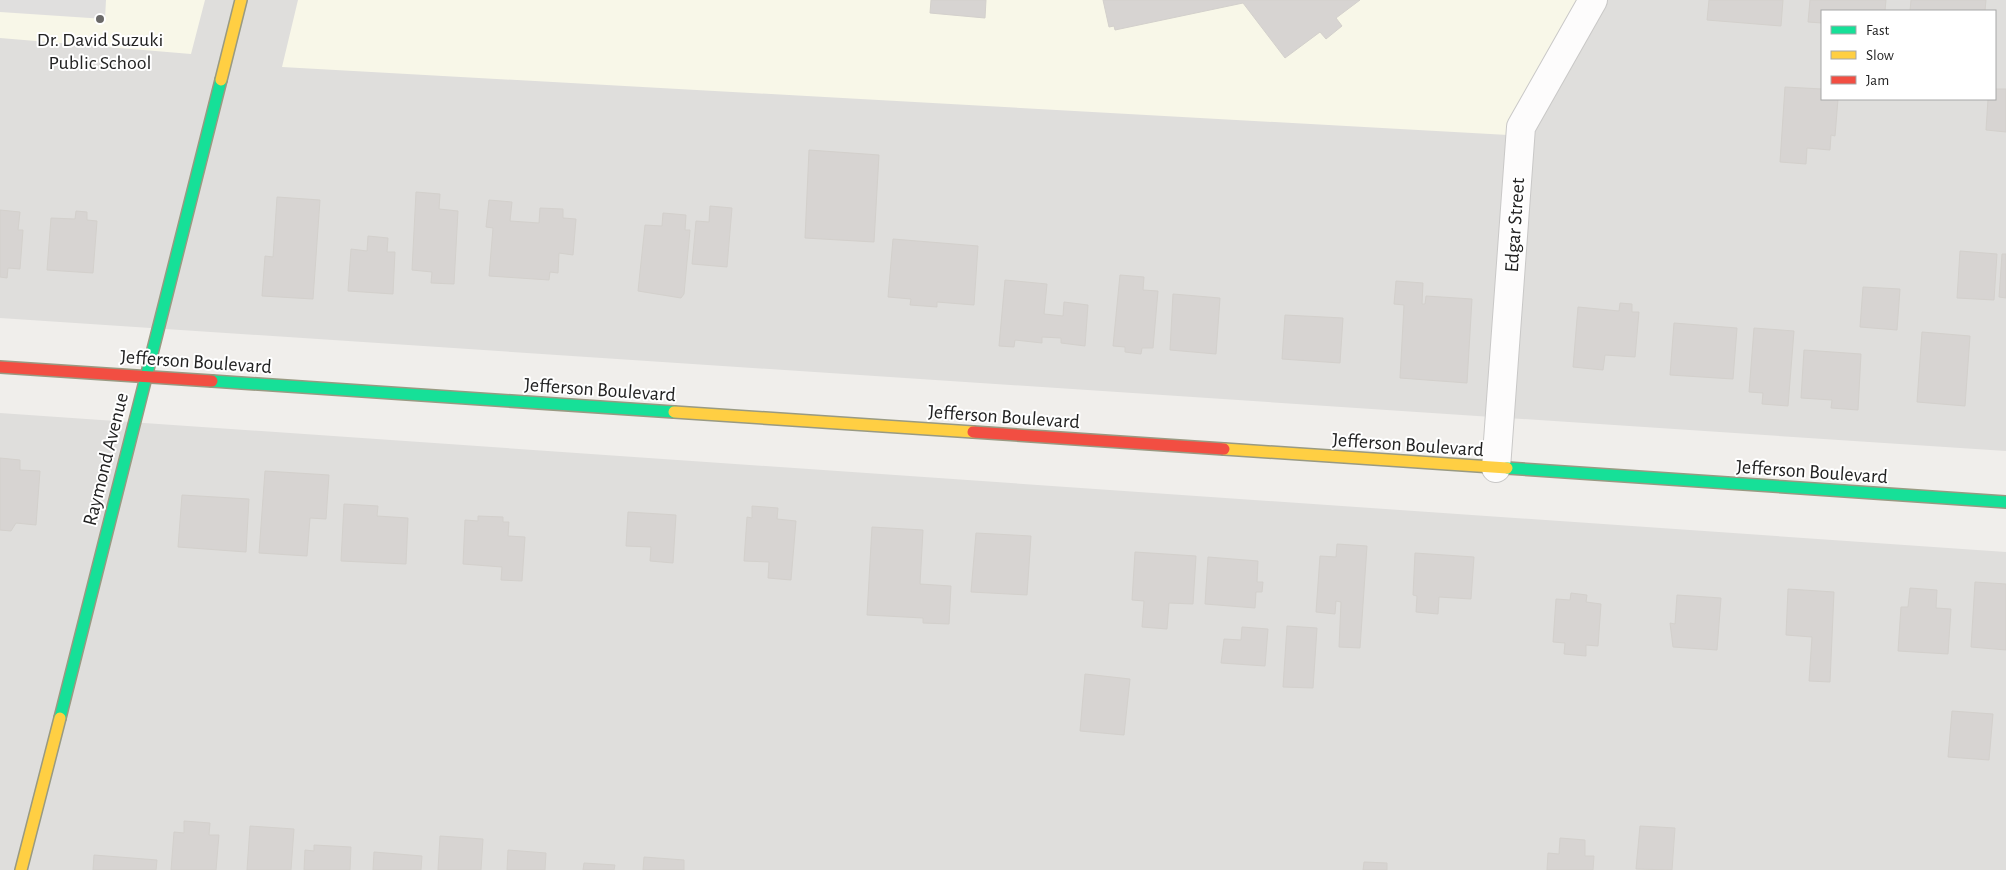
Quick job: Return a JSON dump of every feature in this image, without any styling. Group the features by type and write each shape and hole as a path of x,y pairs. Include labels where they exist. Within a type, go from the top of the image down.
{"street":[{"name":"Raymond Avenue","path":"21,870 241,0"},
{"name":"Edgar Street","path":"1496,468 1521,127 1593,0"},
{"name":"Jefferson Boulevard","path":"0,367 2006,502"}],"shaded area":[{"path":"0,0 2006,0 2006,451 0,318"},
{"name":"Dr. David Suzuki Public School","path":"0,0 205,0 191,54 0,38"},
{"path":"0,0 106,0 105,19 0,12"},
{"path":"298,0 1592,0 1526,136 282,67"},
{"path":"0,413 2006,552 2006,870 0,870"}],"building":[{"path":"931,0 986,0 985,18 930,13"},
{"path":"1103,0 1360,0 1336,18 1342,26 1326,39 1320,32 1285,58 1243,3 1115,30 1114,26 1109,27"},
{"path":"1709,0 1783,0 1781,26 1707,20"},
{"path":"1810,0 1886,0 1885,10 1821,10 1821,23 1808,22"},
{"path":"1911,0 1986,0 1985,10 1910,10"},
{"path":"1785,87 1821,89 1821,100 1838,100 1835,136 1831,135 1830,150 1807,148 1806,164 1780,162"},
{"path":"1996,89 2006,89 2006,132 1986,130 1988,100 1996,100"},
{"path":"809,150 879,155 874,242 805,238"},
{"path":"416,192 440,194 439,209 458,211 454,284 431,283 432,272 412,270"},
{"path":"277,197 320,200 313,299 262,296 265,256 273,257"},
{"path":"489,200 512,202 510,221 539,223 540,208 563,209 563,218 576,219 573,255 559,253 558,273 550,272 549,280 489,276 493,228 486,227"},
{"path":"710,206 732,208 727,267 692,264 696,221 709,222"},
{"path":"0,210 20,212 18,230 23,230 20,269 8,268 7,278 0,277"},
{"path":"76,211 87,212 87,220 97,221 93,273 47,270 51,218 75,219"},
{"path":"663,213 686,215 685,230 690,230 684,294 681,298 638,291 645,225 662,226"},
{"path":"368,236 388,238 387,252 395,252 393,294 348,291 351,249 367,251"},
{"path":"893,239 978,246 974,305 937,302 937,307 910,305 911,299 888,297"},
{"path":"1960,251 1997,254 1994,300 1957,298"},
{"path":"2002,254 2006,254 2006,298 1999,297"},
{"path":"1120,275 1144,277 1143,290 1158,291 1153,348 1142,348 1141,354 1125,352 1125,347 1113,346"},
{"path":"1005,280 1047,284 1044,314 1063,316 1064,302 1088,305 1085,346 1061,343 1061,338 1042,337 1042,343 1015,340 1014,347 999,346"},
{"path":"1396,281 1423,283 1422,304 1425,304 1426,296 1472,299 1467,383 1400,378 1404,305 1394,304"},
{"path":"1863,287 1900,289 1897,330 1860,327"},
{"path":"1173,294 1220,298 1216,354 1170,350"},
{"path":"1620,303 1632,304 1632,312 1639,312 1635,357 1605,355 1603,370 1573,367 1578,307 1619,311"},
{"path":"1285,315 1343,318 1340,363 1282,359"},
{"path":"1674,323 1737,328 1733,379 1670,375"},
{"path":"1754,328 1794,331 1788,406 1762,404 1763,393 1749,392"},
{"path":"1922,332 1970,336 1965,406 1917,402"},
{"path":"1804,350 1861,354 1858,410 1831,408 1832,400 1801,398"},
{"path":"0,458 20,460 20,470 40,471 36,525 16,523 11,531 0,530"},
{"path":"265,471 329,475 326,519 310,518 307,556 259,553"},
{"path":"182,495 249,499 246,552 178,547"},
{"path":"344,504 378,506 377,516 408,518 406,564 341,561"},
{"path":"752,506 778,508 777,519 796,521 791,580 768,578 769,562 744,561 747,517 752,518"},
{"path":"628,512 676,515 673,563 650,561 651,547 626,546"},
{"path":"478,516 503,517 503,522 509,522 508,536 525,537 522,581 501,580 502,567 463,564 465,520 478,521"},
{"path":"872,527 923,530 920,584 951,586 949,624 923,623 923,618 867,615"},
{"path":"976,533 1031,536 1027,595 971,592"},
{"path":"1337,544 1367,546 1360,648 1339,647 1341,602 1336,601 1335,614 1316,612 1320,556 1336,557"},
{"path":"1135,552 1196,556 1193,604 1169,603 1167,629 1142,627 1144,601 1132,600"},
{"path":"1415,553 1474,557 1471,599 1439,597 1438,614 1416,612 1417,596 1413,595"},
{"path":"1208,557 1258,561 1257,582 1263,582 1262,592 1256,592 1255,608 1205,604"},
{"path":"1975,582 2006,584 2006,650 1971,647"},
{"path":"1910,588 1937,590 1936,608 1951,609 1948,654 1898,651 1901,607 1908,607"},
{"path":"1788,589 1834,592 1830,682 1809,681 1812,637 1786,635"},
{"path":"1571,593 1587,595 1586,602 1601,604 1598,646 1586,645 1586,656 1564,654 1565,643 1553,642 1556,599 1570,600"},
{"path":"1677,595 1721,598 1717,650 1673,647 1670,623 1675,624"},
{"path":"1287,626 1317,628 1313,688 1283,687"},
{"path":"1242,627 1268,629 1265,666 1221,663 1224,639 1241,640"},
{"path":"1085,674 1130,679 1124,735 1080,731"},
{"path":"1952,711 1993,714 1989,760 1948,757"},
{"path":"184,821 210,823 209,835 219,835 216,870 171,870 174,832 184,833"},
{"path":"250,826 294,829 291,870 247,870"},
{"path":"1640,826 1675,828 1672,870 1636,869"},
{"path":"440,836 483,839 481,870 438,870"},
{"path":"1560,838 1585,840 1585,856 1594,856 1593,870 1547,870 1548,853 1559,854"},
{"path":"314,845 351,847 350,870 304,870 305,850 314,851"},
{"path":"508,850 546,853 545,870 507,870"},
{"path":"374,852 422,856 421,870 373,870"},
{"path":"94,855 157,860 156,870 93,870"},
{"path":"644,857 684,860 684,870 643,870"},
{"path":"1364,862 1387,863 1387,870 1363,870"},
{"path":"584,863 615,865 614,870 583,870"}],"traffic: fast":[{"path":"60,718 221,80"},
{"path":"212,381 674,412"},
{"path":"1507,468 2006,502"}],"traffic: slow":[{"path":"221,80 241,0"},
{"path":"674,412 973,432"},
{"path":"1224,449 1507,468"},
{"path":"21,870 60,718"}],"traffic: jam":[{"path":"0,367 212,381"},
{"path":"973,432 1224,449"}],"place":[{"name":"Dr. David Suzuki Public School","path":"100,19"}]}
